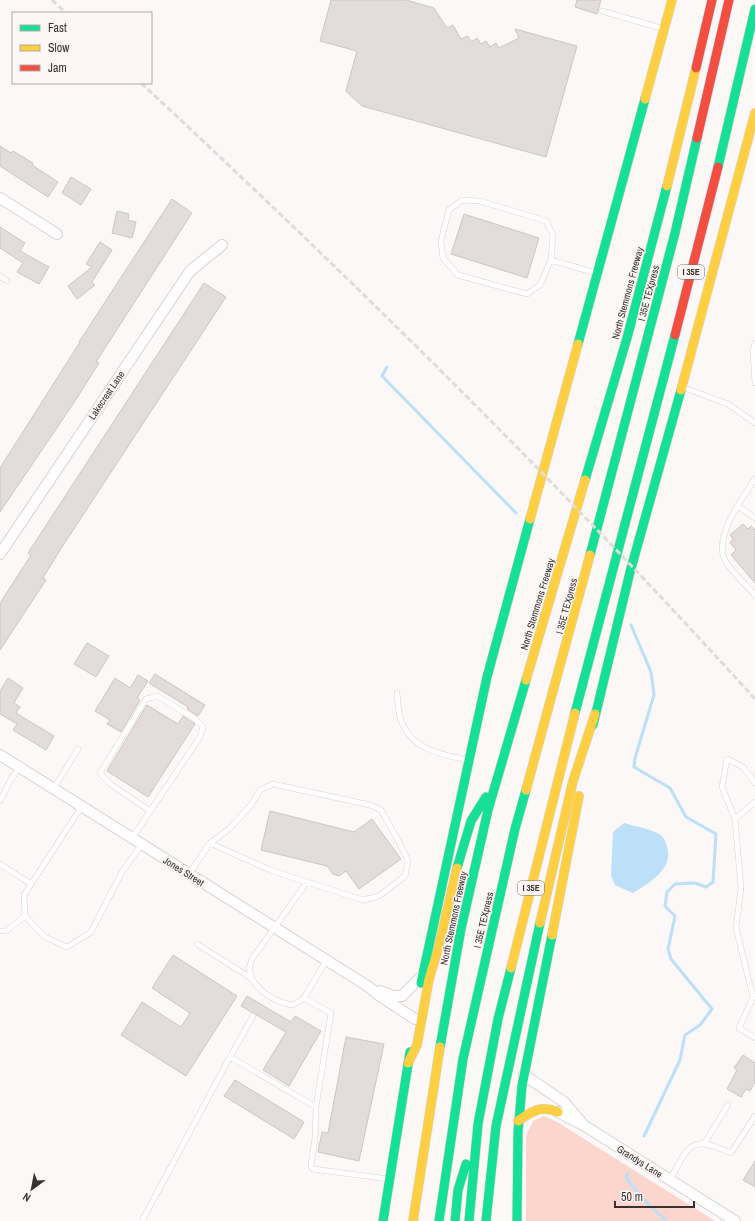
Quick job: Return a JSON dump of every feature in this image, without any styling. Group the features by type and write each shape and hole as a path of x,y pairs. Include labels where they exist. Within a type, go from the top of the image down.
{"main road":[{"name":"North Stemmons Freeway","path":"383,1221 422,976 487,677 672,0"},
{"name":"North Stemmons Freeway","path":"414,1221 435,1071 454,968 468,897 496,778 627,338 676,151 712,0"},
{"name":"I 35E TEXpress","path":"439,1221 463,1059 515,829 574,618 675,234 729,0"},
{"name":"I 35E","path":"469,1221 478,1124 500,1011 598,621 702,233 755,9"},
{"path":"517,1221 518,1121 524,1076 595,714 630,572 755,113"},
{"path":"486,1221 496,1126 532,955 573,782 595,714"},
{"path":"408,1063 417,1045 429,979 438,950 446,912 471,821 496,778"},
{"path":"518,1121 538,1108 547,1107 558,1112"},
{"path":"455,1221 458,1190 478,1124"}],"street":[{"path":"0,198 56,234"},
{"name":"Lakecrest Lane","path":"0,554 190,271 222,245"},
{"name":"Jones Street","path":"0,755 368,987 415,1019"},
{"name":"Jones Street","path":"368,987 393,996 402,996 422,976"},
{"name":"Grandys Lane","path":"524,1076 564,1102 585,1126"},
{"name":"Grandys Lane","path":"558,1112 585,1126 735,1221"}],"lane":[{"path":"602,11 665,29"},
{"path":"462,200 480,201 546,221 553,235 552,260 540,285 527,294 458,275 444,258 441,241 449,210 462,200"},
{"path":"552,260 597,274"},
{"path":"0,276 7,281"},
{"path":"755,343 753,350 755,384"},
{"path":"681,386 728,404 755,423"},
{"path":"755,479 730,518 723,540 724,559 755,595"},
{"path":"738,506 755,518"},
{"path":"397,693 402,723 412,738 428,750 468,760"},
{"path":"132,838 200,737 203,727 194,718 157,696 146,699 100,773 109,782 150,811"},
{"path":"54,788 78,749"},
{"path":"755,783 742,767 727,759 722,787 735,819 741,888 736,928 753,997 739,1028 755,1038"},
{"path":"0,801 10,781 19,768"},
{"path":"189,874 210,843 229,829 251,805 260,790 273,784 370,804 381,810 408,861 405,876 379,896 363,900 270,870 210,843"},
{"path":"735,819 755,802"},
{"path":"82,806 24,895 25,916 45,937 67,947 91,932 122,872 142,844"},
{"path":"0,864 31,884"},
{"path":"251,978 249,968 252,959 273,927 307,882"},
{"path":"0,931 6,930 25,916"},
{"path":"197,944 251,978 263,992 283,1003 294,1005 304,998 326,961"},
{"path":"304,998 330,1012 316,1107 315,1138 310,1162 313,1168 389,1180"},
{"path":"142,1221 253,1016"},
{"path":"230,1057 316,1107"},
{"path":"704,1144 728,1105"},
{"path":"670,1180 687,1149 696,1143 714,1145 731,1153 755,1116"}],"shaded area":[{"path":"544,1116 557,1122 715,1221 526,1221 526,1136 533,1121"}],"water":[{"path":"624,823 661,835 666,842 667,847 668,855 664,869 653,880 633,893 615,885 611,875 613,832"}],"building":[{"path":"331,0 406,0 434,8 447,28 453,25 461,39 468,36 471,42 477,38 481,44 486,41 490,47 496,43 499,48 519,38 515,29 577,46 546,157 362,106 346,91 357,51 320,41"},
{"path":"577,0 601,0 597,14 575,7"},
{"path":"0,146 11,153 13,151 33,163 32,165 58,182 48,197 0,166"},
{"path":"71,177 91,189 81,205 62,193"},
{"path":"172,199 192,213 96,362 99,363 75,401 0,512 0,468 79,342"},
{"path":"117,211 129,214 128,220 136,222 132,238 112,233"},
{"path":"464,214 539,238 527,278 451,254"},
{"path":"0,227 25,243 20,251 49,267 39,284 17,272 23,263 0,248"},
{"path":"100,242 112,250 92,282 95,285 77,299 68,286 92,267 86,264"},
{"path":"204,283 226,297 62,547 43,578 46,580 0,650 0,603 31,555 28,553"},
{"path":"743,524 748,529 751,526 755,530 755,583 731,555 736,550 730,543 733,539 730,535"},
{"path":"87,643 109,656 96,677 74,664"},
{"path":"155,674 205,705 198,716 187,709 188,707 149,683"},
{"path":"138,675 148,681 137,698 140,700 121,732 107,724 110,720 95,711 115,678 130,688"},
{"path":"8,678 23,688 14,703 20,707 16,713 54,736 46,750 13,730 17,724 0,714 0,691"},
{"path":"147,705 178,724 183,716 195,724 148,797 107,771"},
{"path":"270,811 354,832 372,819 401,859 359,889 346,871 339,876 333,874 327,866 261,850"},
{"path":"173,955 237,996 186,1076 121,1035 142,1002 181,1027 190,1013 152,988"},
{"path":"247,996 291,1022 295,1016 321,1031 289,1086 263,1070 286,1032 241,1006"},
{"path":"346,1037 384,1044 359,1161 318,1152 322,1132 328,1133"},
{"path":"743,1055 755,1063 755,1082 750,1091 746,1089 741,1097 727,1089 737,1070 734,1068"},
{"path":"235,1080 304,1122 294,1139 224,1096"},
{"path":"755,1161 755,1187 743,1180"}],"waterway":[{"path":"387,367 382,376 516,513"},
{"path":"631,625 651,672 654,695 635,758 634,767 670,788 686,817 716,834 713,882 706,887 695,883 675,884 667,892 665,906 675,916 668,949 671,959 712,1009 700,1025 685,1035 680,1060 644,1136"},
{"path":"628,1173 626,1178 647,1203 666,1221"}],"railway":[{"path":"52,0 65,12"},
{"path":"142,84 299,232 454,384 607,540 755,699"}],"traffic: fast":[{"path":"718,167 755,9"},
{"path":"578,344 645,99"},
{"path":"590,555 675,233 697,138"},
{"path":"585,480 627,338 667,186"},
{"path":"575,713 675,335"},
{"path":"593,725 630,572 681,390"},
{"path":"421,983 487,677 530,519"},
{"path":"440,1047 461,929 488,810 526,680"},
{"path":"439,1221 463,1059 515,829 526,790"},
{"path":"457,868 471,821 486,797"},
{"path":"486,1221 496,1126 540,923"},
{"path":"517,1221 518,1132 522,1086 552,935"},
{"path":"469,1221 478,1124 498,1019 511,968"},
{"path":"383,1221 410,1052"},
{"path":"455,1221 458,1190 466,1164"}],"traffic: slow":[{"path":"645,99 672,0"},
{"path":"667,186 696,68"},
{"path":"681,390 755,113"},
{"path":"530,519 578,344"},
{"path":"526,680 585,480"},
{"path":"526,790 590,555"},
{"path":"511,968 575,713"},
{"path":"540,923 573,781 595,714"},
{"path":"552,935 579,796"},
{"path":"408,1063 417,1045 429,979 438,950 457,868"},
{"path":"413,1221 440,1047"},
{"path":"518,1121 537,1110 547,1109 558,1112"}],"traffic: jam":[{"path":"696,68 712,0"},
{"path":"697,138 729,0"},
{"path":"675,335 718,167"}]}
